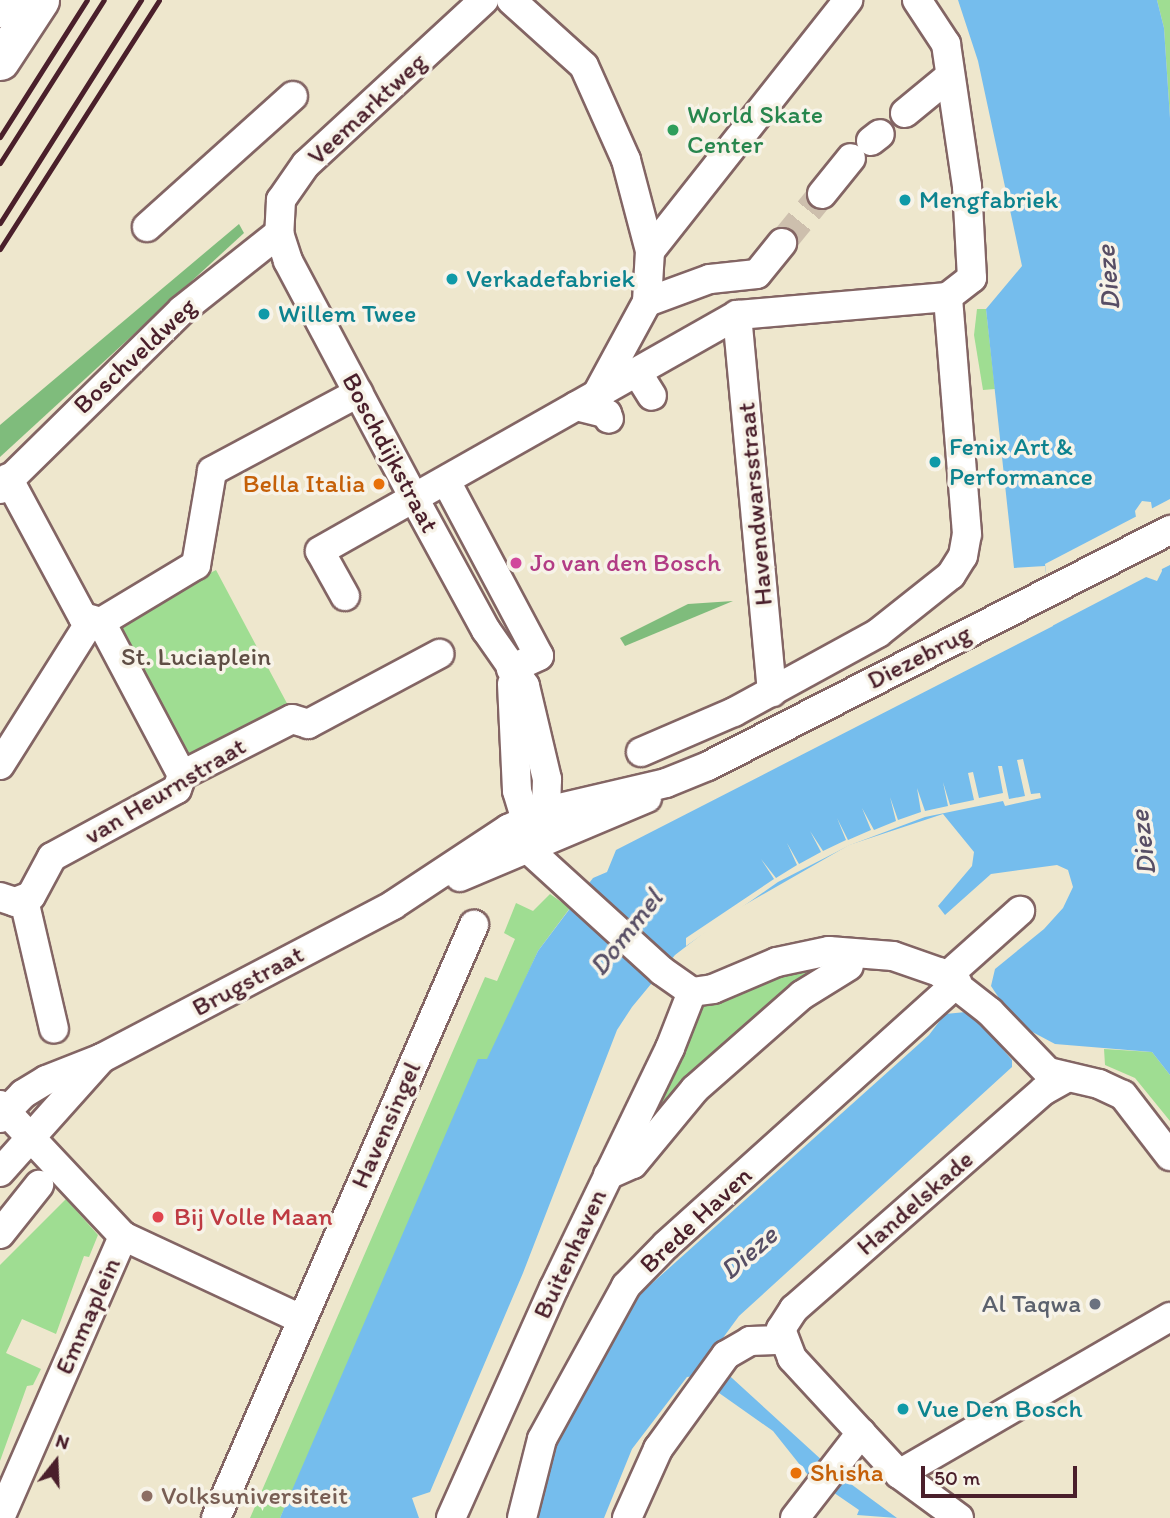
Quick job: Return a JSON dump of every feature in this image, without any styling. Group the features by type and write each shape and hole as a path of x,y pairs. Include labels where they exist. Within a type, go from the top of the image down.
{"main road":[{"path":"0,8 5,0"},
{"path":"4,47 40,0"}],"street":[{"name":"Veemarktweg","path":"279,233 281,200 306,164 484,0"},
{"path":"511,0 584,66 626,160 650,251 647,302 594,406"},
{"path":"650,251 848,0"},
{"path":"345,596 320,551 446,481 594,406 637,372 737,315 948,297 972,278 967,186 946,44 917,0"},
{"path":"905,113 950,76"},
{"path":"147,227 293,96"},
{"path":"822,194 868,144"},
{"name":"Boschdijkstraat","path":"279,233 288,261 415,500 511,669 525,685 547,779 536,815 537,844"},
{"name":"Boschveldweg","path":"4,484 182,310 279,233"},
{"path":"647,302 710,279 757,274 782,243"},
{"path":"641,752 772,692 878,633 924,600 957,565 967,534 948,297"},
{"name":"Havendwarsstraat","path":"737,315 772,692"},
{"path":"637,372 652,396"},
{"path":"0,765 96,622 196,565 212,471 358,393"},
{"name":"Boschdijkstraat","path":"446,481 539,656 511,669"},
{"path":"4,484 83,617 96,622 182,775"},
{"name":"Diezebrug","path":"666,783 708,766 1170,530"},
{"name":"van Heurnstraat","path":"12,899 38,888 52,857 177,789 182,775 292,719 308,724 439,654"},
{"name":"Boschdijkstraat","path":"511,669 517,791 536,815"},
{"name":"Brugstraat","path":"102,1058 393,905 536,815 666,783"},
{"name":"Brugstraat","path":"393,905 537,844 625,811 666,783"},
{"path":"537,844 554,871 662,971 692,992 713,989 776,962 829,951 893,956 952,979 990,1012 1048,1072 1065,1079 1098,1084 1123,1095 1170,1156"},
{"path":"12,899 54,1029"},
{"name":"Brede Haven","path":"522,1518 542,1439 626,1286 666,1245 917,1021 952,979 1020,911"},
{"name":"Havensingel","path":"216,1518 474,925"},
{"path":"608,1175 633,1164 695,1089 802,995 849,966"},
{"name":"Buitenhaven","path":"451,1518 608,1175 670,1048 692,992"},
{"path":"0,1172 102,1058"},
{"name":"Emmaplein","path":"0,1518 123,1236 2,1111 46,1080 102,1058"},
{"name":"Handelskade","path":"782,1340 781,1329 794,1309 1043,1091 1065,1079"},
{"path":"0,1234 39,1185"},
{"path":"123,1236 301,1319"},
{"path":"899,1474 1170,1317"},
{"path":"627,1518 648,1466 696,1391 726,1355 750,1341 782,1340 792,1358 899,1474 960,1518"},
{"path":"795,1518 813,1490 861,1433"}],"green space":[{"path":"1157,0 1170,0 1170,118 1164,28"},
{"path":"239,224 244,233 0,457 0,425"},
{"path":"977,309 986,309 995,389 983,390 974,335"},
{"name":"St. Luciaplein","path":"216,570 290,709 186,757 118,629 127,616"},
{"path":"733,601 625,646 620,638 688,604"},
{"path":"550,894 570,908 538,951 280,1518 250,1518 485,977 497,981 515,939 504,933 516,903 533,911"},
{"path":"829,962 633,1158 688,1024 704,1006 752,982"},
{"path":"1104,1049 1152,1052 1170,1075 1170,1121 1135,1078 1105,1065"},
{"path":"66,1199 98,1235 89,1257 84,1256 56,1334 22,1319 6,1353 41,1369 33,1385 27,1386 0,1461 0,1265"}],"water":[{"path":"958,0 1157,0 1164,28 1170,118 1170,1075 1152,1052 1055,1044 1023,1027 1001,1047 1012,1060 1012,1067 739,1316 709,1357 836,1473 897,1518 857,1515 859,1510 808,1475 773,1431 695,1376 687,1377 632,1449 604,1518 536,1518 553,1448 629,1304 929,1035 945,1014 966,1012 985,1027 1005,1007 991,986 995,969 1044,929 1063,908 1073,887 1068,870 1057,865 991,874 945,915 938,906 972,866 974,852 943,814 849,845 727,915 675,955 632,1007 617,1030 523,1273 430,1492 412,1498 419,1518 280,1518 478,1059 487,1059 538,951 593,878 607,872 616,850 1053,626 1045,566 1014,568 986,309 1022,266 978,61","holes":["1142,501 1151,502 1162,571 1157,581 1146,577 1135,511"]}],"pier":[{"path":"1170,499 1170,565 1158,571 1149,510"},
{"path":"1139,515 1150,575 1052,626 1045,564"},
{"path":"1023,759 1031,794 1040,793 1041,798 1005,806 1003,801 925,817 850,845 778,882 686,946 686,938 774,879 761,859 776,878 797,865 787,843 799,864 821,852 810,831 823,851 846,840 837,818 848,840 871,830 862,808 874,830 896,821 890,797 898,820 921,812 917,788 925,811 948,806 943,782 950,805 974,800 968,773 973,772 979,798 1003,793 998,766 1002,766 1009,799 1025,796 1017,760"}],"tunnel":[{"path":"782,243 822,194"}],"railway":[{"path":"0,137 87,0"},
{"path":"0,163 104,0"},
{"path":"0,223 141,0"},
{"path":"0,249 159,0"}],"place":[{"name":"World Skate Center","path":"673,130"},
{"name":"Mengfabriek","path":"905,200"},
{"name":"Verkadefabriek","path":"452,279"},
{"name":"Willem Twee","path":"264,314"},
{"name":"Fenix Art & Performance","path":"935,462"},
{"name":"Bella Italia","path":"379,484"},
{"name":"Jo van den Bosch","path":"516,563"},
{"name":"Bij Volle Maan","path":"158,1217"},
{"name":"Al Taqwa","path":"1095,1304"},
{"name":"Vue Den Bosch","path":"903,1409"},
{"name":"Shisha","path":"796,1473"},
{"name":"Volksuniversiteit","path":"147,1496"}],"water label":[{"name":"Dieze","path":"1107,278"},
{"name":"Dieze","path":"1142,843"},
{"name":"Dommel","path":"625,932"},
{"name":"Dieze","path":"748,1252"}]}
